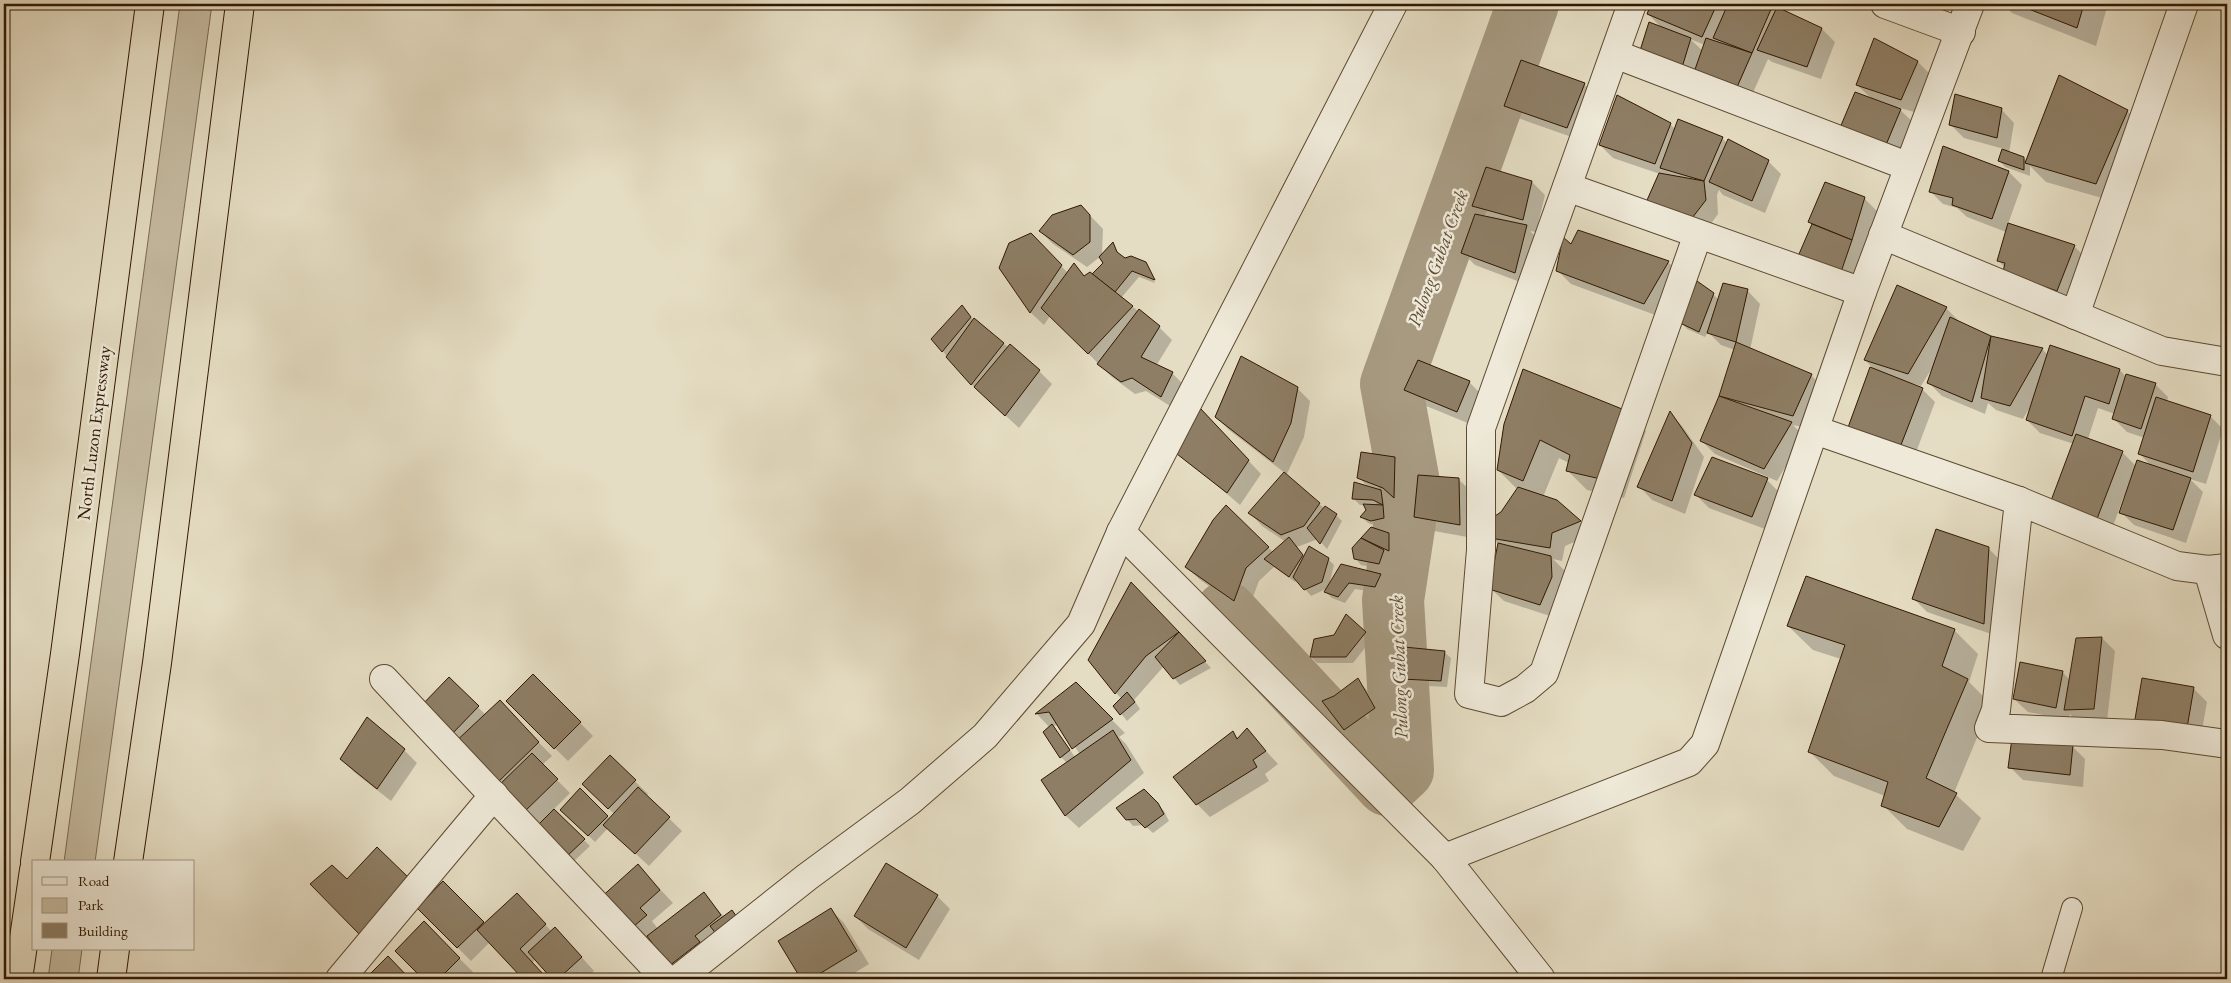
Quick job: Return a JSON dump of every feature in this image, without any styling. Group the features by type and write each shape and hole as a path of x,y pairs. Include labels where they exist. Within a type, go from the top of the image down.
{"highway":[{"name":"North Luzon Expressway","path":"35,860 66,644 150,4"},
{"path":"128,860 157,663 240,4"},
{"path":"18,979 32,884"},
{"path":"111,979 115,950"}],"street":[{"path":"678,979 807,877 910,801 985,736 1080,624 1121,532 1393,4"},
{"path":"1632,4 1481,428 1481,550 1470,694 1501,702 1525,690 1544,673 1698,234"},
{"path":"1885,4 1961,32"},
{"path":"1445,858 1689,762 1705,744 1907,166 1961,32 1970,4"},
{"path":"2075,315 2184,4"},
{"path":"1615,54 1907,166"},
{"path":"1567,187 1862,292"},
{"path":"1883,235 2162,351 2227,362"},
{"path":"1815,430 2019,501 2177,566 2218,569 2227,635"},
{"path":"2019,501 1996,710 1989,728 2162,734 2227,744"},
{"path":"1121,532 1445,858 1541,979"},
{"path":"384,678 666,979"},
{"path":"340,979 494,795"}],"lane":[{"path":"2051,979 2072,908"}],"green space":[{"path":"180,4 212,4 95,860 64,860"},
{"path":"52,950 82,950 78,979 48,979"}],"building":[{"path":"1651,4 1717,4 1702,37 1647,14"},
{"path":"1728,4 1766,4 1772,7 1752,53 1713,38"},
{"path":"2016,4 2084,4 2077,28"},
{"path":"1777,7 1822,28 1807,67 1757,50"},
{"path":"1649,22 1691,38 1680,74 1638,57"},
{"path":"1706,38 1752,53 1734,94 1692,78"},
{"path":"1874,38 1918,61 1901,100 1856,85"},
{"path":"1521,60 1585,83 1567,128 1504,106"},
{"path":"2059,75 2128,110 2096,184 2025,163"},
{"path":"1855,92 1901,109 1883,152 1837,135"},
{"path":"1955,94 2002,108 1997,138 1949,125"},
{"path":"1617,95 1671,123 1655,164 1599,145"},
{"path":"1678,119 1723,137 1704,181 1660,168"},
{"path":"1728,139 1769,160 1752,201 1709,182"},
{"path":"1943,146 2009,171 1992,219 1952,205 1953,198 1929,192"},
{"path":"2002,149 2024,157 2024,170 1998,161"},
{"path":"1486,167 1532,181 1523,220 1472,206"},
{"path":"1659,173 1704,181 1706,200 1689,222 1644,207"},
{"path":"1825,182 1865,197 1852,240 1808,222"},
{"path":"1081,205 1090,215 1090,242 1073,255 1039,231 1052,215"},
{"path":"1475,214 1527,225 1515,273 1461,253"},
{"path":"2008,223 2075,245 2057,291 2003,272 2005,263 1997,261"},
{"path":"1812,224 1852,240 1840,275 1796,261"},
{"path":"1578,230 1669,261 1644,304 1556,271 1563,237 1571,244"},
{"path":"1031,233 1062,265 1030,313 999,268 1009,243"},
{"path":"1113,242 1117,252 1125,258 1131,256 1146,262 1155,280 1132,271 1115,292 1092,274 1103,263 1099,257"},
{"path":"1074,263 1084,276 1090,272 1133,306 1088,354 1041,308"},
{"path":"1697,281 1714,293 1699,332 1680,323"},
{"path":"1723,283 1748,289 1736,342 1707,333"},
{"path":"1897,285 1947,307 1908,374 1864,360"},
{"path":"962,305 971,317 942,352 931,339"},
{"path":"1139,309 1160,326 1141,357 1173,372 1161,397 1132,378 1121,382 1097,364"},
{"path":"1950,317 1991,336 1972,402 1927,383"},
{"path":"974,318 1004,343 971,385 946,357"},
{"path":"1991,336 2043,348 2010,406 1981,398"},
{"path":"1736,342 1812,374 1793,416 1719,396"},
{"path":"1010,344 1040,370 1005,416 974,387"},
{"path":"2050,345 2120,369 2109,404 2085,396 2072,436 2026,420"},
{"path":"1241,356 1298,387 1291,423 1273,462 1215,417"},
{"path":"1418,360 1470,381 1457,412 1404,390"},
{"path":"1870,367 1923,388 1899,450 1846,433"},
{"path":"1523,369 1627,411 1605,480 1566,471 1570,455 1540,440 1523,481 1497,470 1504,424"},
{"path":"2126,374 2156,383 2141,429 2112,419"},
{"path":"1719,396 1792,422 1764,469 1700,441"},
{"path":"2156,397 2211,415 2193,472 2138,454"},
{"path":"1200,408 1249,460 1227,493 1177,454"},
{"path":"1670,411 1692,443 1672,501 1637,487"},
{"path":"2076,434 2123,451 2095,524 2049,506"},
{"path":"1361,452 1395,457 1394,498 1383,488 1357,478"},
{"path":"1712,457 1768,478 1752,517 1694,495"},
{"path":"2137,460 2191,478 2173,530 2119,513"},
{"path":"1284,472 1320,503 1304,526 1281,535 1248,513"},
{"path":"1418,475 1459,478 1460,525 1414,517"},
{"path":"1354,482 1381,490 1383,505 1373,500 1352,499"},
{"path":"1518,487 1557,500 1581,521 1552,533 1550,548 1490,538 1489,520 1501,512"},
{"path":"1363,504 1383,505 1384,518 1371,521 1360,517 1366,510"},
{"path":"1226,505 1269,547 1246,568 1234,601 1185,567 1213,520"},
{"path":"1325,506 1337,514 1320,544 1307,528"},
{"path":"1371,527 1389,533 1389,551 1361,538"},
{"path":"1936,529 1989,547 1984,624 1912,599"},
{"path":"1289,537 1303,555 1289,577 1264,559"},
{"path":"1361,538 1384,550 1379,564 1354,559 1352,548"},
{"path":"1498,543 1551,556 1552,577 1540,605 1489,589"},
{"path":"1309,546 1329,558 1322,582 1304,590 1293,577"},
{"path":"1341,564 1381,574 1375,587 1349,583 1338,597 1324,592"},
{"path":"1806,576 1955,629 1942,666 1968,679 1926,778 1957,793 1939,827 1881,806 1888,782 1808,752 1845,645 1787,626"},
{"path":"1131,582 1179,632 1146,656 1115,694 1088,660"},
{"path":"1346,614 1366,632 1346,657 1310,657 1314,639 1334,635"},
{"path":"1179,632 1206,661 1173,679 1155,657"},
{"path":"2102,637 2094,709 2064,710 2076,638"},
{"path":"1404,647 1445,651 1441,681 1402,679"},
{"path":"2020,662 2063,671 2056,708 2013,699"},
{"path":"533,674 581,722 554,749 506,701"},
{"path":"449,677 479,706 450,736 419,708"},
{"path":"1358,678 1375,708 1344,730 1322,701 1334,696"},
{"path":"2142,678 2194,687 2186,734 2134,725"},
{"path":"1076,682 1113,719 1072,749 1049,712 1035,714"},
{"path":"1127,692 1135,702 1120,715 1113,706"},
{"path":"500,700 539,742 492,788 452,745"},
{"path":"367,717 405,749 377,789 340,759"},
{"path":"1052,724 1070,750 1060,758 1043,732"},
{"path":"1247,728 1266,751 1253,760 1257,767 1196,805 1173,777 1233,731 1237,739"},
{"path":"1113,730 1131,760 1065,816 1041,780"},
{"path":"2012,738 2073,745 2070,775 2008,768"},
{"path":"532,753 558,779 521,815 495,789"},
{"path":"610,755 636,780 608,809 582,784"},
{"path":"638,787 670,817 635,854 603,825"},
{"path":"580,788 608,816 588,836 560,810"},
{"path":"1144,789 1158,803 1164,814 1145,828 1136,819 1126,820 1116,808"},
{"path":"554,809 585,839 564,859 534,829"},
{"path":"377,847 411,880 360,935 310,884 332,865 347,879"},
{"path":"886,863 938,895 906,948 854,916"},
{"path":"638,864 660,890 640,908 647,915 626,933 598,900"},
{"path":"443,881 484,922 457,948 417,908"},
{"path":"704,892 721,915 695,936 700,942 669,966 647,936"},
{"path":"517,893 546,924 520,949 544,975 539,979 523,979 477,930"},
{"path":"831,908 857,951 811,979 801,979 778,941"},
{"path":"732,910 741,923 720,939 710,926"},
{"path":"424,921 460,958 439,979 423,979 395,951"},
{"path":"555,927 582,957 558,979 552,979 528,952"},
{"path":"388,956 410,979 365,979"},
{"path":"577,973 581,979 568,979"}],"waterway":[{"name":"Pulong Gubat Creek","path":"1226,612 1387,785 1403,770 1393,600 1410,488 1391,384 1528,4"}]}
